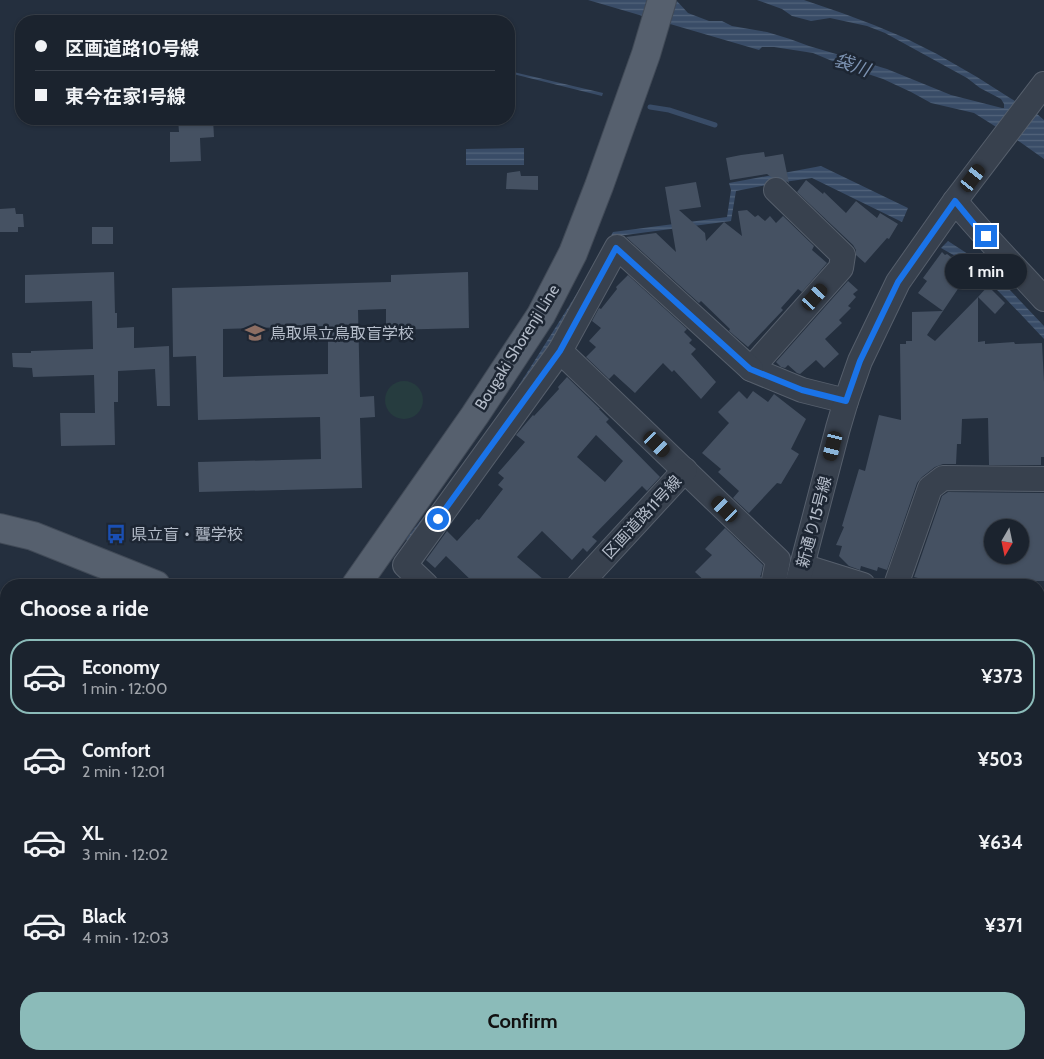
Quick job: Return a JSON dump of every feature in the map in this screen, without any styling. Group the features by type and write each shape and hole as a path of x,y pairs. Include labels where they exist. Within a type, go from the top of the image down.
{"main road":[{"name":"Bougaki Shorenji Line","path":"360,579 475,415 541,314 573,253 646,54 662,0"},
{"path":"0,528 33,536 141,579"}],"street":[{"name":"新通り15号線","path":"800,576 846,401 860,361 898,282 958,197 1044,84"},
{"path":"750,369 841,268 843,255 776,190"},
{"path":"958,197 978,229 1044,299"},
{"path":"405,565 560,351 616,248 750,369 802,390 846,401"},
{"path":"560,351 778,560 774,579"},
{"name":"区画道路11号線","path":"585,579 685,470"},
{"path":"898,579 930,488 943,478 1044,479"},
{"path":"382,546 420,579"},
{"path":"800,576 821,579"}],"green space":[{"path":"404,381 417,387 423,400 417,413 404,419 391,413 385,400 391,387"}],"water":[{"name":"袋川","path":"588,0 676,0 688,13 709,21 722,21 732,26 767,32 887,69 951,95 1004,108 1001,99 885,33 867,26 830,18 811,21 792,16 782,9 757,0 804,0 842,13 905,38 937,54 1037,114 1044,120 1044,159 974,113 931,103 883,79 813,53 774,47 762,47 759,50"},
{"path":"515,72 603,93 602,96 515,74"},
{"path":"524,148 524,165 466,165 466,149"},
{"path":"821,166 908,208 902,222 812,178 736,191 731,221 618,236 544,357 409,543 406,539 464,466 489,431 598,260 613,232 727,217 731,190 729,183"},
{"path":"948,241 988,267 1044,326 1044,339 986,280 965,262 941,248"}],"building":[{"path":"178,125 213,125 214,137 200,138 201,161 170,162 170,132 179,132"},
{"path":"764,152 765,157 783,154 789,183 780,177 771,177 767,174 730,180 726,158"},
{"path":"520,171 521,176 538,176 538,190 506,189 507,173"},
{"path":"806,180 823,194 824,192 846,213 856,201 877,218 880,213 898,224 889,239 887,238 865,263 856,255 853,245 797,192"},
{"path":"696,182 701,207 679,210 705,233 706,241 724,222 742,236 738,211 747,210 755,217 758,215 765,221 770,216 776,223 783,216 814,246 812,250 827,263 802,292 798,289 781,308 783,310 748,347 729,331 730,329 701,301 699,303 626,237 656,233 676,252 665,187"},
{"path":"15,208 16,214 23,214 24,227 18,227 18,232 0,232 0,209"},
{"path":"92,227 113,227 113,244 92,244"},
{"path":"942,252 970,271 943,311 918,293 927,281 923,278"},
{"path":"114,272 117,328 134,327 134,348 169,346 170,406 157,406 155,369 118,371 118,402 114,402 115,445 61,446 60,413 95,413 94,375 33,377 32,368 13,367 12,353 93,349 92,301 25,303 25,275"},
{"path":"468,272 469,328 386,330 386,309 358,310 360,397 374,396 375,417 360,418 362,488 199,492 198,462 321,459 320,417 198,420 196,356 173,357 172,288 391,282 391,275","holes":["328,326 328,374 223,377 223,329"]},
{"path":"628,275 687,329 684,332 692,340 689,343 696,349 691,354 716,382 701,399 674,370 672,372 663,363 635,393 614,374 609,379 586,357 596,347 589,341 601,328 592,321 599,308 601,309 617,289 616,287"},
{"path":"848,281 858,290 853,294 856,297 848,306 851,308 839,320 842,323 825,339 839,354 824,368 816,360 800,374 788,365 785,368 781,367 776,362"},
{"path":"988,286 1005,303 995,314 978,297"},
{"path":"978,297 978,342 985,341 985,344 1042,343 1044,457 1041,457 1041,465 989,465 988,418 962,419 961,444 957,444 956,464 943,464 935,467 917,483 887,570 878,567 877,571 861,566 860,570 849,566 839,556 842,546 836,545 844,527 842,526 859,469 865,471 879,415 901,420 900,344 912,341 912,312 943,311 927,335 935,341"},
{"path":"567,377 600,409 609,419 606,422 660,477 647,491 642,486 592,537 597,541 587,552 583,548 572,560 542,531 517,557 543,579 470,579 446,556 435,568 426,560 447,531 457,541 477,519 479,520 503,489 498,485 504,478 498,473 525,442 516,435 559,389 558,387","holes":["596,435 623,461 605,482 577,457"]},
{"path":"739,391 747,399 753,391 768,402 774,394 806,419 791,449 799,454 781,484 777,483 749,513 733,498 739,491 718,472 721,469 702,453 729,423 718,412"},
{"path":"948,492 1044,493 1044,579 914,577 942,496"},
{"path":"725,528 763,565 761,579 703,579 695,572 712,555 705,549"}],"waterway":[{"path":"650,107 669,110 715,125"}],"place":[{"name":"鳥取県立鳥取盲学校","path":"255,333"},
{"name":"県立盲・聾学校","path":"116,534"}],"route":[{"path":"438,519 560,351 616,248 750,369 802,390 846,401 860,361 898,282 955,201 986,236"}]}
